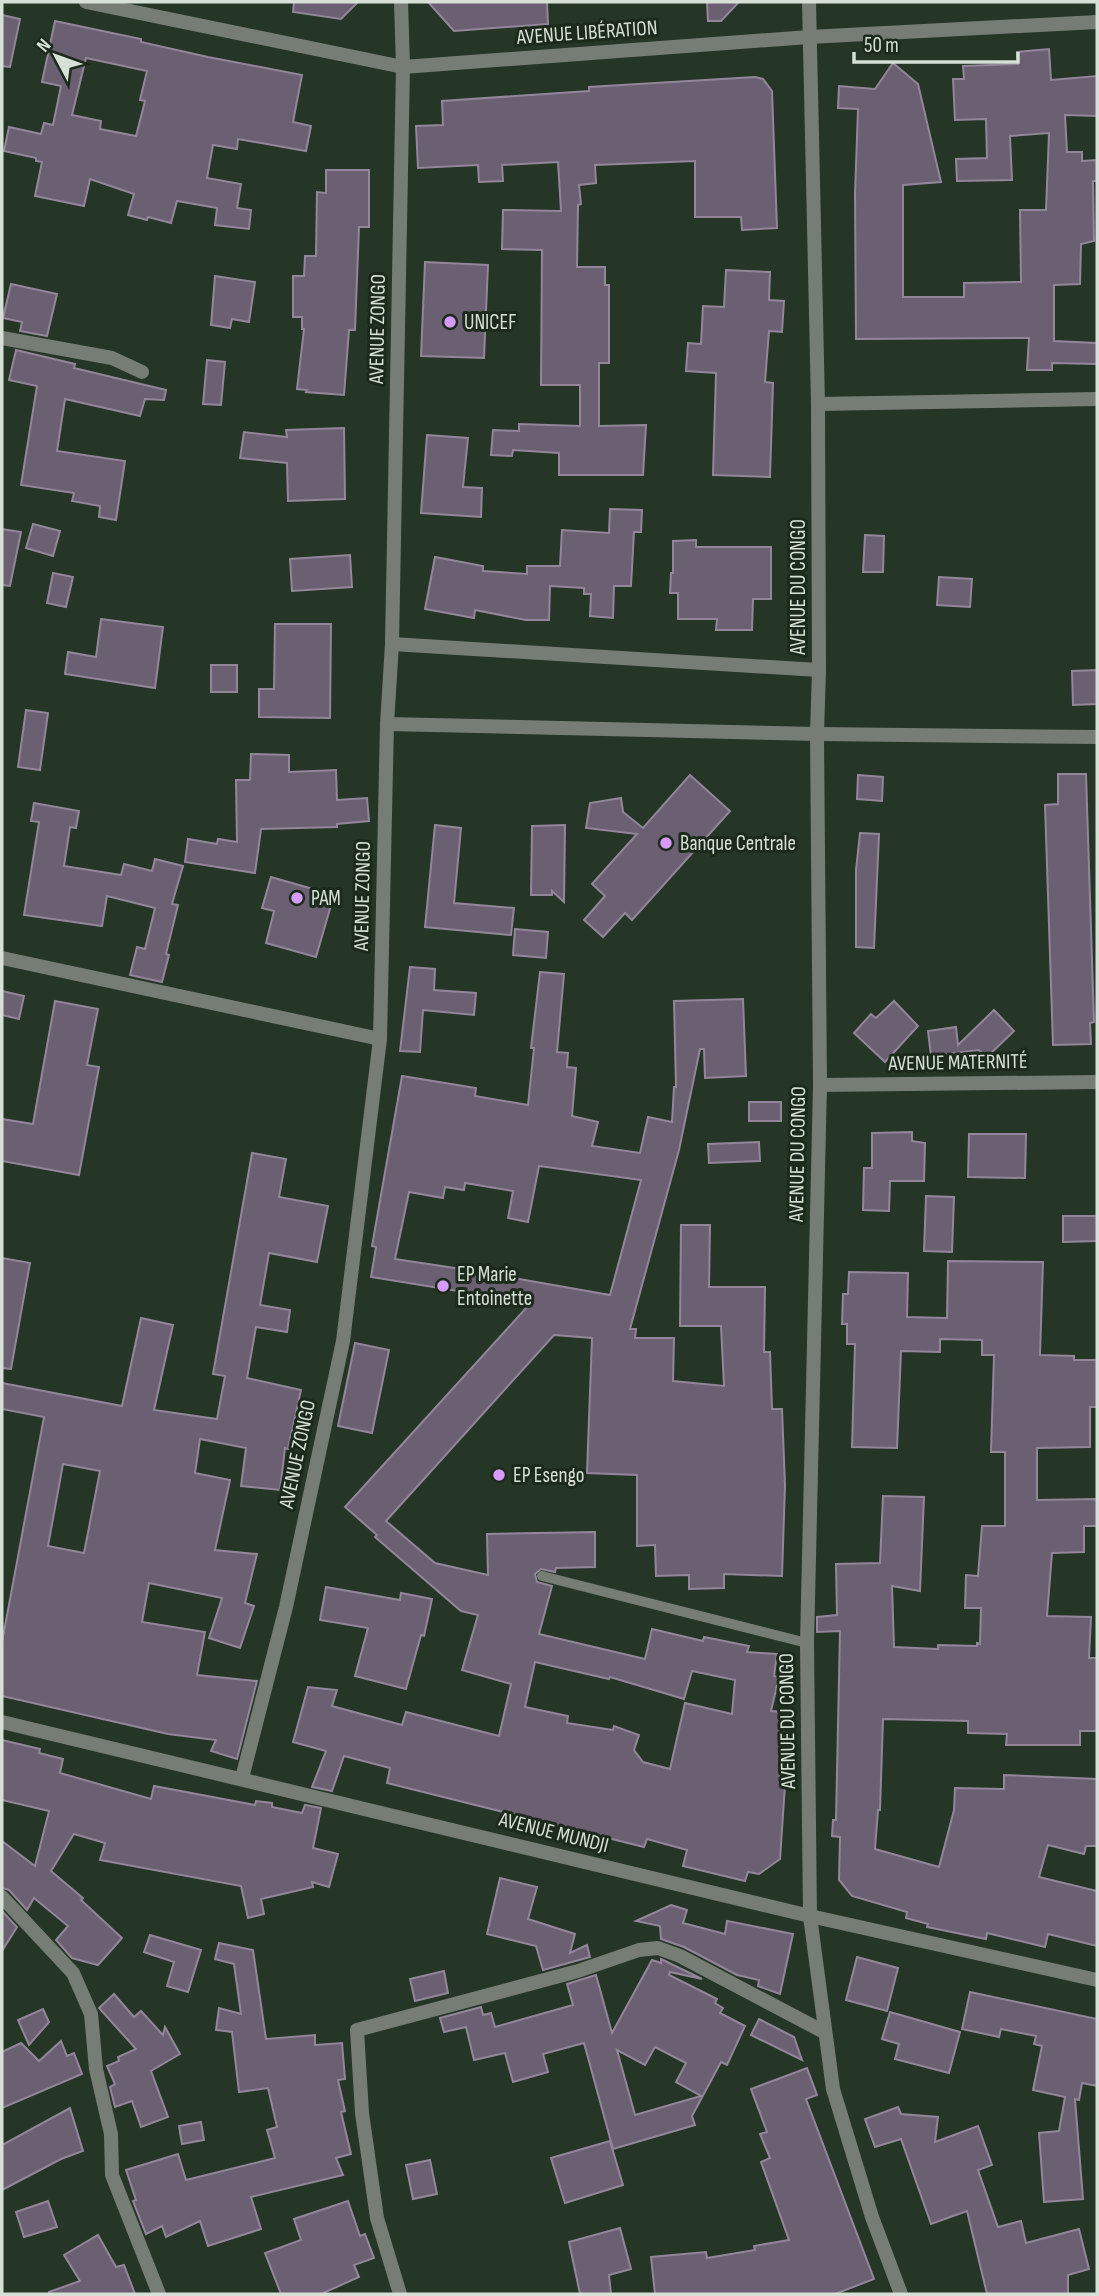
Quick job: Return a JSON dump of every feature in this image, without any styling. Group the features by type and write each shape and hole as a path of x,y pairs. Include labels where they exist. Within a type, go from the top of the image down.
{"street":[{"name":"AVENUE LIBÉRATION","path":"86,2 403,67 809,37 1097,22"},
{"name":"AVENUE ZONGO","path":"242,1778 286,1607 343,1341 380,1039 387,724 392,644 403,67 401,2"},
{"name":"AVENUE DU CONGO","path":"809,2 818,404 820,1085 807,1643 810,1916 833,2089 872,2217 901,2294"},
{"path":"2,338 111,358 142,372"},
{"path":"818,404 1097,399"},
{"path":"392,644 819,670"},
{"path":"387,724 817,734 1097,737"},
{"path":"2,958 380,1039"},
{"name":"AVENUE MATERNITÉ","path":"820,1085 1097,1082"},
{"name":"AVENUE MUNDJI","path":"2,1722 810,1916 1097,1980"},
{"path":"2,1897 73,1973 90,2014 96,2068 111,2134 112,2175 159,2294"},
{"path":"400,2294 377,2218 362,2113 357,2030 578,1971 639,1950 658,1948 680,1956 824,2032"}],"lane":[{"path":"542,1576 807,1643"}],"building":[{"path":"294,2 358,2 341,19 293,12"},
{"path":"428,2 547,2 548,24 454,31"},
{"path":"707,2 739,2 721,21 708,21"},
{"path":"2,15 20,19 10,67 2,66"},
{"path":"55,21 141,39 141,42 208,57 302,75 293,122 311,126 306,151 238,139 237,149 213,145 207,178 241,184 237,208 251,210 249,229 215,225 217,208 177,201 171,223 128,215 134,194 90,179 84,206 35,196 42,162 36,161 36,158 4,151 9,127 41,134 44,123 53,125 61,86 42,82","holes":["86,58 147,71 140,100 145,101 136,136 100,129 101,121 72,115"]},
{"path":"1049,49 1051,80 1097,76 1097,116 1065,115 1067,152 1082,152 1082,161 1097,160 1097,181 1093,181 1094,241 1081,244 1080,284 1054,285 1054,341 1097,343 1097,364 1052,363 1052,370 1027,370 1029,338 856,339 855,194 858,109 838,108 839,86 875,89 893,63 918,84 941,182 903,185 903,297 964,297 964,283 1021,282 1020,210 1046,210 1049,133 1010,136 1012,180 957,181 956,159 987,158 986,119 955,120 953,79 964,79 963,66 1018,64 1017,52"},
{"path":"755,77 763,79 772,91 777,228 742,230 741,217 695,217 695,161 595,165 596,183 579,185 581,204 578,205 577,267 605,267 605,285 609,285 609,363 599,363 599,426 646,425 643,475 559,475 559,453 513,450 512,456 491,455 493,430 519,431 519,424 580,426 580,385 541,385 542,250 502,249 503,210 561,211 558,162 502,165 503,181 479,182 478,165 418,168 416,126 443,125 442,101 589,91 589,87"},
{"path":"326,170 369,170 369,227 359,227 355,330 349,330 344,395 297,389 304,329 302,317 293,317 293,276 304,276 305,256 316,256 317,192 326,193"},
{"path":"425,262 488,265 484,358 421,356"},
{"path":"726,270 770,272 769,300 784,301 782,332 769,331 765,382 773,383 770,477 713,475 716,373 686,371 688,343 701,344 703,306 724,307"},
{"path":"215,276 255,282 249,322 232,319 230,328 211,325"},
{"path":"11,284 57,294 47,336 20,331 22,322 3,318"},
{"path":"16,350 75,364 74,368 166,390 164,400 145,399 140,416 65,399 57,451 125,461 116,520 99,517 100,506 72,501 74,493 21,485 37,386 9,380"},
{"path":"207,360 225,362 221,405 203,404"},
{"path":"344,428 345,499 288,501 287,463 240,458 244,432 287,437 286,430"},
{"path":"427,435 468,438 463,487 482,488 481,517 421,513"},
{"path":"610,509 642,510 641,532 634,532 631,586 614,586 613,618 590,616 591,594 584,594 584,588 550,586 549,620 526,620 475,610 474,618 425,609 435,557 483,566 483,571 527,574 527,566 560,566 562,530 609,533"},
{"path":"33,524 60,531 53,556 26,548"},
{"path":"2,529 21,532 10,586 2,585"},
{"path":"865,535 884,536 883,572 863,572"},
{"path":"696,540 696,547 771,547 771,599 753,599 752,630 716,630 717,619 678,619 678,593 670,593 673,541"},
{"path":"350,555 352,587 292,591 290,559"},
{"path":"53,573 73,577 66,607 47,603"},
{"path":"939,577 972,579 970,607 937,605"},
{"path":"101,619 163,627 155,688 65,674 68,652 96,657"},
{"path":"275,624 331,624 330,718 259,717 259,689 274,689"},
{"path":"211,665 237,665 237,692 211,692"},
{"path":"1097,670 1097,704 1073,705 1072,671"},
{"path":"26,710 48,713 40,770 18,767"},
{"path":"251,754 289,755 289,772 336,770 337,800 367,798 369,821 337,824 337,827 261,829 255,873 185,862 188,839 217,844 218,839 237,842 236,780 250,780"},
{"path":"1058,774 1086,774 1094,1022 1090,1023 1091,1044 1053,1045 1045,805 1058,804"},
{"path":"690,775 730,811 632,920 625,913 603,937 584,920 605,896 592,884 637,834 586,828 590,803 621,798 623,812 643,828"},
{"path":"858,775 883,777 882,801 857,799"},
{"path":"34,803 79,811 76,828 70,827 64,866 121,875 124,864 152,871 155,859 183,866 172,904 178,905 162,982 130,975 137,947 145,949 155,908 107,896 102,926 24,915 39,822 31,821"},
{"path":"435,825 461,828 454,903 514,908 511,935 425,927"},
{"path":"565,825 564,902 552,891 552,895 531,895 532,826"},
{"path":"860,833 879,834 874,948 856,947 856,870"},
{"path":"271,877 334,895 316,957 266,943 274,911 262,908"},
{"path":"515,929 548,932 546,958 513,955"},
{"path":"410,967 435,969 434,990 476,993 474,1015 423,1010 420,1052 400,1051"},
{"path":"540,972 564,974 557,1052 568,1053 567,1067 576,1068 572,1116 598,1122 592,1146 640,1153 648,1117 672,1122 676,1087 674,1001 743,999 746,1076 705,1078 704,1049 700,1049 679,1150 630,1329 636,1329 635,1338 674,1338 673,1381 724,1386 721,1326 680,1326 681,1225 710,1225 709,1287 765,1287 764,1352 770,1352 772,1409 782,1409 785,1485 782,1576 724,1574 724,1588 689,1589 689,1575 656,1576 655,1545 637,1546 637,1475 587,1473 592,1338 554,1335 386,1521 435,1563 488,1575 487,1534 595,1532 595,1567 556,1568 555,1572 541,1569 535,1574 537,1582 552,1586 539,1634 645,1659 652,1629 703,1641 704,1637 749,1646 747,1652 777,1654 774,1676 779,1677 771,1711 785,1712 779,1785 785,1785 780,1859 759,1874 748,1872 745,1881 683,1866 687,1850 647,1839 644,1847 387,1783 390,1768 344,1756 332,1791 312,1787 326,1751 293,1742 308,1687 337,1690 332,1706 402,1725 406,1712 499,1736 511,1684 462,1670 478,1615 461,1611 375,1537 377,1535 345,1507 528,1306 463,1294 464,1292 371,1277 376,1247 372,1246 402,1076 476,1088 475,1096 528,1105 534,1048 531,1048","holes":["539,1166 641,1180 610,1295 395,1259 409,1192 443,1198 445,1187 464,1190 465,1183 513,1191 508,1218 528,1222","535,1662 609,1679 610,1677 684,1699 692,1671 735,1680 732,1714 685,1703 670,1769 643,1762 634,1750 639,1735 614,1726 613,1730 567,1723 568,1716 525,1707"]},
{"path":"2,991 24,996 19,1019 2,1015"},
{"path":"55,1001 98,1009 87,1065 99,1067 79,1175 2,1161 2,1119 33,1124"},
{"path":"894,1001 918,1026 885,1062 854,1033 871,1014 876,1018"},
{"path":"994,1010 1014,1031 986,1058 979,1050 931,1056 928,1031 956,1027 958,1045"},
{"path":"749,1102 781,1102 781,1121 749,1121"},
{"path":"912,1132 912,1141 925,1143 924,1181 890,1181 889,1211 863,1210 864,1168 872,1168 872,1133"},
{"path":"969,1134 1026,1134 1025,1178 968,1177"},
{"path":"759,1142 760,1161 709,1163 708,1144"},
{"path":"252,1153 286,1159 279,1197 328,1206 317,1262 269,1253 260,1305 290,1310 287,1332 256,1327 247,1378 301,1390 288,1449 285,1448 280,1490 241,1486 246,1448 200,1439 195,1473 230,1480 215,1550 257,1554 245,1603 254,1606 240,1648 209,1638 222,1598 149,1583 142,1622 205,1632 197,1675 257,1681 237,1759 211,1751 216,1740 168,1734 2,1696 2,1642 44,1417 2,1409 2,1383 122,1406 141,1318 173,1325 154,1410 217,1419 225,1376 213,1374","holes":["63,1464 100,1471 84,1553 48,1546"]},
{"path":"926,1196 954,1197 952,1252 924,1251"},
{"path":"1063,1216 1097,1216 1097,1241 1063,1242"},
{"path":"2,1258 30,1263 11,1369 2,1368"},
{"path":"948,1261 1043,1262 1040,1355 1097,1360 1097,1407 1090,1407 1090,1447 1037,1448 1037,1500 1097,1499 1097,1526 1084,1526 1084,1552 1052,1553 1047,1616 1091,1617 1089,1658 1097,1658 1097,1731 1080,1731 1080,1745 1006,1745 1007,1734 968,1733 968,1721 883,1719 880,1810 875,1849 939,1867 954,1810 955,1788 1004,1789 1004,1775 1097,1779 1097,1846 1086,1846 1084,1854 1048,1845 1039,1877 1097,1891 1097,1946 1048,1934 1045,1947 987,1933 986,1939 927,1927 928,1924 906,1918 907,1912 852,1896 839,1880 840,1837 832,1836 833,1820 836,1820 840,1631 817,1632 817,1617 837,1615 836,1564 880,1563 883,1496 924,1497 920,1591 892,1586 894,1647 938,1649 938,1645 977,1646 977,1643 980,1644 981,1608 965,1608 966,1575 978,1576 982,1526 1005,1526 1005,1452 991,1452 994,1355 982,1355 982,1340 940,1339 940,1352 901,1351 897,1448 852,1447 855,1344 847,1344 847,1324 842,1324 843,1294 848,1294 849,1272 908,1273 907,1317 947,1318"},
{"path":"355,1343 389,1350 372,1433 338,1426"},
{"path":"326,1587 400,1600 401,1593 432,1599 424,1636 421,1635 406,1689 355,1676 368,1628 320,1620"},
{"path":"2,1740 40,1749 39,1753 63,1759 60,1773 151,1799 154,1786 255,1805 256,1801 272,1803 272,1807 302,1813 305,1805 321,1808 313,1848 338,1854 329,1887 312,1882 313,1887 261,1899 264,1914 248,1918 241,1886 100,1860 105,1843 74,1834 51,1871 83,1898 81,1900 122,1938 98,1965 72,1958 56,1940 68,1926 34,1898 27,1910 9,1890 2,1888 2,1841 35,1866 49,1811 2,1800"},
{"path":"500,1878 537,1887 528,1919 575,1934 570,1953 587,1945 590,1957 543,1970 536,1946 487,1934"},
{"path":"671,1905 687,1910 683,1923 725,1934 727,1921 793,1934 780,1994 758,1986 759,1980 737,1975 684,1947 661,1939 660,1926 636,1921"},
{"path":"2,1911 17,1927 2,1951"},
{"path":"150,1935 201,1950 188,1992 167,1986 174,1962 144,1952"},
{"path":"219,1943 253,1950 266,2039 315,2035 315,2045 342,2043 345,2079 338,2080 345,2111 341,2112 351,2154 336,2158 343,2175 251,2197 261,2229 208,2246 200,2221 166,2237 162,2226 146,2234 133,2201 136,2200 126,2170 178,2154 186,2180 275,2158 267,2130 277,2127 268,2088 239,2092 232,2032 216,2030 219,2008 241,2014 234,1964 215,1959"},
{"path":"857,1957 898,1968 887,2011 846,2000"},
{"path":"661,1959 702,1979 670,1972 669,1975 717,1999 715,2003 723,2008 720,2013 745,2026 727,2065 721,2062 692,2116 695,2125 613,2149 584,2043 543,2054 548,2072 513,2082 505,2053 474,2060 466,2027 444,2032 440,2018 481,2007 483,2015 491,2013 495,2027 573,2005 567,1984 596,1975 612,2033 652,1960 661,1963","holes":["655,2047 686,2063 676,2082 701,2096 635,2115 617,2050 645,2065"]},
{"path":"444,1971 448,1993 415,2001 410,1979"},
{"path":"970,1992 1097,2019 1097,2086 1082,2083 1079,2100 1075,2099 1083,2199 1044,2202 1039,2133 1059,2131 1065,2097 1033,2090 1042,2046 1034,2044 1036,2036 1001,2029 999,2037 962,2029"},
{"path":"114,1994 134,2017 141,2011 163,2035 165,2027 180,2054 151,2071 168,2117 141,2127 132,2101 115,2107 110,2087 115,2084 107,2066 119,2061 118,2057 136,2049 99,2008"},
{"path":"43,2009 49,2022 29,2045 18,2020"},
{"path":"890,2012 960,2032 949,2073 895,2059 899,2044 882,2039"},
{"path":"759,2019 794,2037 802,2060 751,2035"},
{"path":"61,2041 67,2056 74,2053 82,2074 2,2108 2,2052 21,2043 39,2061"},
{"path":"807,2068 817,2095 806,2099 874,2279 835,2294 655,2294 651,2257 706,2252 707,2258 755,2250 754,2246 789,2240 761,2162 770,2158 760,2134 767,2132 751,2089"},
{"path":"898,2107 901,2114 938,2117 935,2142 978,2126 992,2165 978,2170 998,2227 1021,2221 1026,2243 1079,2229 1089,2269 1068,2275 1068,2294 987,2294 967,2211 931,2224 901,2139 875,2147 865,2119"},
{"path":"70,2108 83,2151 61,2159 2,2190 2,2145"},
{"path":"201,2122 204,2140 182,2144 179,2126"},
{"path":"610,2141 623,2185 565,2203 551,2158"},
{"path":"430,2160 437,2194 413,2199 406,2165"},
{"path":"48,2201 57,2227 24,2237 16,2212"},
{"path":"348,2201 360,2236 365,2234 374,2258 354,2265 359,2277 321,2294 281,2294 265,2253 301,2240 294,2219"},
{"path":"620,2228 631,2269 609,2275 611,2294 580,2294 569,2242"},
{"path":"98,2235 116,2267 124,2265 135,2294 49,2294 80,2281 64,2255"}],"place":[{"name":"UNICEF","path":"450,322"},
{"name":"Banque Centrale","path":"666,843"},
{"name":"PAM","path":"297,898"},
{"name":"EP Marie Entoinette","path":"443,1286"},
{"name":"EP Esengo","path":"499,1475"}]}
